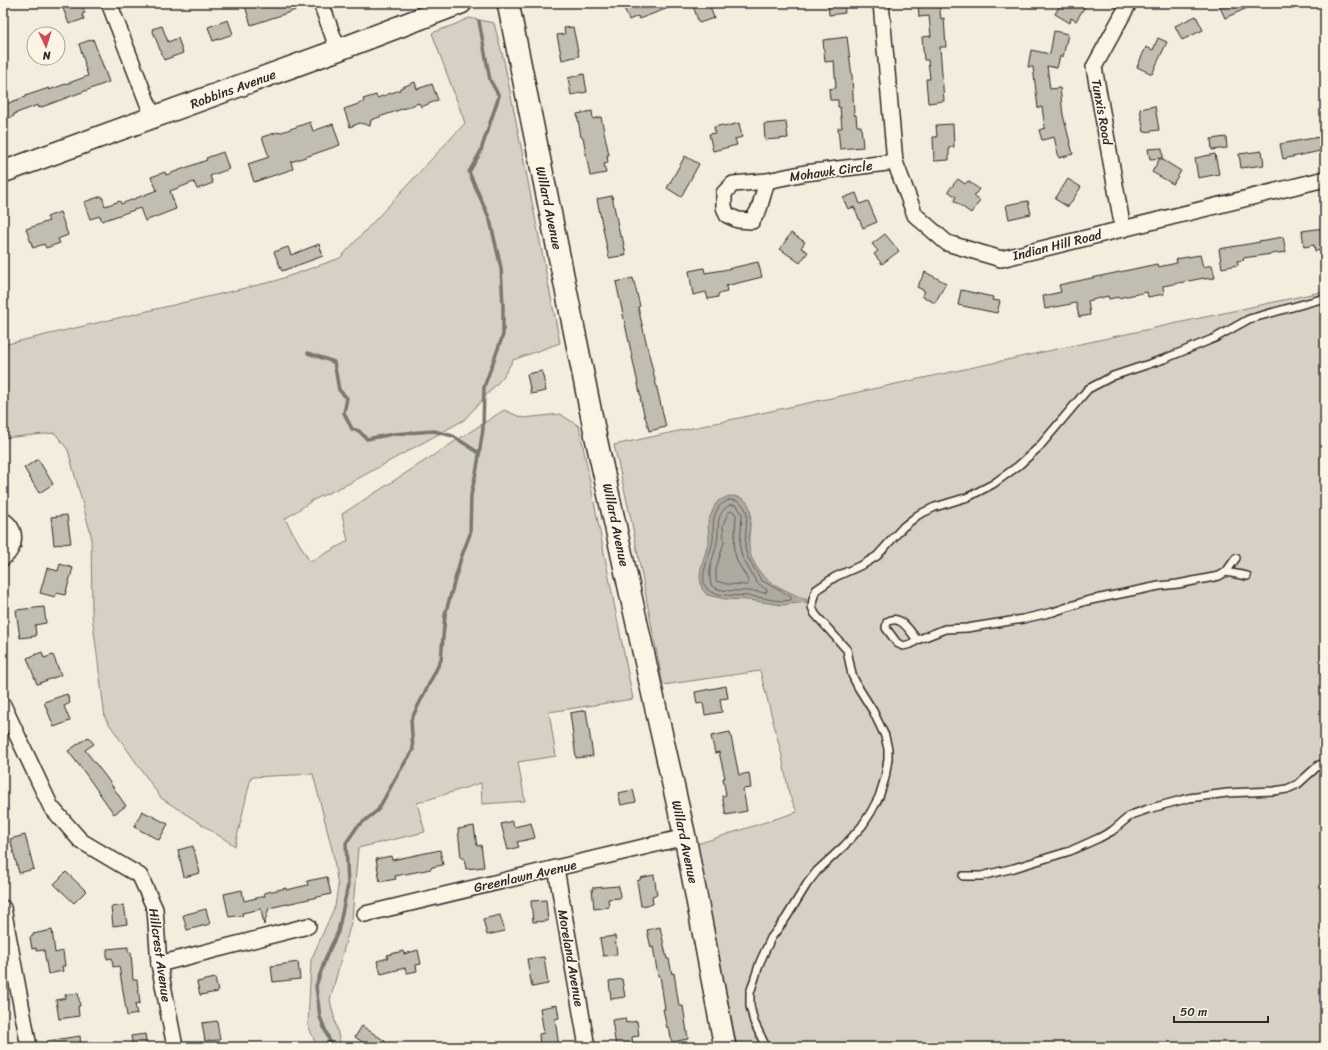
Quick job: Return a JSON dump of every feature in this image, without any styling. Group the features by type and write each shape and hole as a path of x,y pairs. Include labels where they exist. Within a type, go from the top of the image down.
{"main road":[{"name":"Robbins Avenue","path":"3,172 338,50 461,3"},
{"name":"Willard Avenue","path":"508,3 596,438 650,687 685,837 725,1047"}],"street":[{"path":"109,3 153,118"},
{"path":"322,3 338,50"},
{"name":"Indian Hill Road","path":"881,3 896,162 915,215 948,243 1002,259 1325,179"},
{"name":"Tunxis Road","path":"1123,229 1094,67 1129,3"},
{"name":"Mohawk Circle","path":"767,181 804,173 896,162"},
{"path":"3,520 10,526 14,540 9,553 3,558"},
{"name":"Hillcrest Avenue","path":"3,705 51,807 82,841 140,876 155,909 159,964 175,1047"},
{"name":"Greenlawn Avenue","path":"366,914 685,837"},
{"name":"Moreland Avenue","path":"556,868 587,1047"},
{"path":"3,908 29,1047"},
{"path":"159,964 308,926"}],"lane":[{"path":"766,1047 754,1022 750,1006 750,993 760,962 771,938 786,918 807,884 817,871 844,846 862,826 879,797 886,778 888,750 885,736 852,674 847,650 815,614 812,607 816,590 835,577 864,564 877,556 902,527 918,515 935,507 968,497 999,480 1039,447 1088,389 1113,376 1164,359 1215,338 1249,319 1325,298"},
{"path":"917,640 945,629 967,628 1023,619 1053,612 1086,601 1159,586 1219,576 1226,572 1236,558"},
{"path":"1226,572 1247,576"},
{"path":"963,876 981,876 994,873 1070,851 1112,831 1131,815 1148,808 1189,798 1227,792 1274,791 1287,789 1298,784 1319,765 1325,763"}],"shaded area":[{"path":"469,18 494,23 504,61 560,343 513,360 503,377 464,420 350,483 313,500 285,519 310,562 348,541 342,514 504,410 523,418 560,414 579,426 633,699 549,712 556,756 518,762 525,801 482,804 481,783 417,803 425,832 358,848 352,919 330,1000 341,1047 317,1047 308,1025 311,960 335,906 338,887 333,853 313,774 251,777 235,846 161,798 105,718 92,615 91,535 68,450 55,433 3,438 3,345 275,281 340,258 465,123 432,33"},
{"path":"1325,291 1325,1047 737,1047 697,844 797,812 789,794 782,756 760,671 663,685 631,519 614,445"}],"water":[{"path":"729,496 739,497 746,501 749,507 751,514 749,550 760,572 775,584 807,600 807,602 782,605 748,600 726,599 707,595 702,589 700,578 701,568 709,540 708,522 718,501"}],"building":[{"path":"61,3 81,3 85,13 82,14 84,19 69,24"},
{"path":"244,3 310,3 311,5 251,25"},
{"path":"622,3 679,4 639,19 638,16 629,20"},
{"path":"692,3 709,3 714,18 699,23"},
{"path":"828,3 844,3 845,13 829,15"},
{"path":"918,3 939,3 941,19 944,18 946,47 940,47 944,101 928,103 926,79 930,79 928,60 924,60 922,37 931,36 929,16 919,17"},
{"path":"1061,3 1087,3 1076,21 1071,18 1070,23 1055,14"},
{"path":"1218,3 1258,3 1225,18"},
{"path":"1196,16 1203,30 1182,40 1175,26"},
{"path":"228,20 233,34 213,41 208,27"},
{"path":"162,26 168,42 178,38 183,53 164,60 152,29"},
{"path":"573,27 579,56 562,60 557,35 565,34 564,28"},
{"path":"1054,31 1068,34 1063,57 1060,56 1057,68 1047,66 1050,89 1060,88 1063,115 1073,154 1059,158 1054,137 1042,140 1039,130 1045,128 1042,107 1038,108 1033,67 1028,67 1031,50 1050,54"},
{"path":"847,37 852,76 854,115 856,115 857,126 861,126 863,147 840,149 838,128 842,128 840,107 838,107 838,100 830,100 829,89 836,88 834,61 825,62 823,40"},
{"path":"1158,38 1167,42 1152,74 1137,67 1146,47 1153,50"},
{"path":"93,39 109,82 39,108 38,105 3,120 3,105 25,96 49,88 49,90 88,76 79,44"},
{"path":"584,74 587,92 571,95 568,78"},
{"path":"415,82 417,89 432,84 438,100 421,107 419,103 371,120 370,126 360,123 350,127 344,109 364,102 363,99 376,95 377,98 400,90 400,88"},
{"path":"1155,106 1159,130 1144,132 1140,109"},
{"path":"592,111 593,119 601,117 609,155 607,155 608,163 604,164 606,173 590,176 577,114"},
{"path":"310,122 313,131 333,124 340,145 291,162 293,169 254,182 248,164 269,157 262,137 278,132 279,133"},
{"path":"786,122 788,138 765,140 764,124"},
{"path":"739,123 742,137 735,139 737,145 713,151 709,134 715,133 714,127 723,125 724,127"},
{"path":"953,124 954,147 949,147 949,160 934,161 933,137 937,137 936,125"},
{"path":"1325,136 1325,150 1283,159 1280,144"},
{"path":"1226,137 1227,148 1212,150 1211,139"},
{"path":"1162,148 1163,158 1150,159 1148,149"},
{"path":"1262,151 1264,165 1241,168 1239,154"},
{"path":"223,152 229,169 210,176 213,183 197,189 194,182 170,191 176,209 145,221 140,208 102,221 100,216 90,219 84,202 102,196 105,206 120,201 121,204 157,190 151,177 165,172 166,175 207,160 206,158"},
{"path":"1215,154 1219,174 1198,178 1195,158"},
{"path":"685,156 699,164 681,197 667,188"},
{"path":"1160,158 1181,171 1173,184 1152,172"},
{"path":"958,179 965,184 968,181 979,189 974,196 980,201 971,213 954,201 956,197 948,191"},
{"path":"1068,179 1081,187 1068,207 1055,199"},
{"path":"856,193 860,204 868,201 877,222 863,228 854,207 848,209 843,198"},
{"path":"612,196 620,236 622,236 626,255 609,258 597,199"},
{"path":"1028,201 1031,214 1009,219 1006,205"},
{"path":"60,212 68,235 58,239 60,243 46,248 44,244 33,248 26,229 49,221 47,217"},
{"path":"1324,228 1324,250 1315,251 1314,245 1304,247 1302,231"},
{"path":"791,233 805,242 801,248 808,252 800,263 780,249"},
{"path":"885,234 899,251 882,264 874,254 878,251 872,244"},
{"path":"1283,237 1286,252 1243,258 1244,260 1237,261 1238,265 1222,268 1219,249"},
{"path":"319,244 323,256 282,271 274,252 288,247 291,255"},
{"path":"1200,255 1203,267 1212,265 1215,278 1204,278 1163,286 1164,294 1148,297 1147,292 1109,299 1108,296 1088,301 1090,315 1079,317 1076,303 1045,309 1043,296 1061,292 1059,285 1157,264 1158,267 1177,263 1176,259"},
{"path":"758,262 762,277 726,286 727,292 718,294 718,297 708,299 706,292 693,295 689,271 704,268 705,273"},
{"path":"925,272 946,283 935,303 922,296 925,291 917,287"},
{"path":"633,278 640,306 638,307 666,427 649,431 640,398 616,282"},
{"path":"961,290 993,297 992,300 1000,301 997,313 958,305"},
{"path":"542,371 546,391 531,394 527,374"},
{"path":"38,459 53,484 39,493 24,468"},
{"path":"67,515 71,543 54,545 51,517"},
{"path":"60,564 73,568 65,595 57,593 55,597 40,593 47,568 58,571"},
{"path":"44,607 46,623 35,625 36,636 20,638 16,610"},
{"path":"42,652 44,658 53,655 61,675 37,684 27,658"},
{"path":"726,686 728,698 720,699 722,712 705,715 703,703 697,704 695,692"},
{"path":"67,694 70,703 64,706 70,721 54,727 44,702"},
{"path":"586,710 593,756 576,758 570,713"},
{"path":"730,732 739,775 749,773 751,788 743,789 747,811 726,815 722,796 726,795 723,778 725,778 719,752 715,753 711,736"},
{"path":"88,737 94,744 85,750 126,806 114,814 68,751"},
{"path":"633,790 636,802 621,805 618,793"},
{"path":"142,811 168,824 159,840 134,827"},
{"path":"512,821 514,827 531,823 535,838 517,842 519,847 508,850 501,824"},
{"path":"474,826 477,846 481,845 484,867 466,869 464,858 461,858 458,829"},
{"path":"25,835 34,869 19,873 10,839"},
{"path":"193,846 200,873 184,877 178,850"},
{"path":"440,850 443,865 432,867 431,869 395,876 396,879 380,882 376,859 391,856 392,860"},
{"path":"66,872 86,891 74,903 54,884"},
{"path":"654,875 657,895 652,896 653,904 641,906 637,881 640,880 640,878"},
{"path":"327,877 331,894 269,908 264,925 261,909 242,913 243,915 229,917 224,894 242,890 244,901 265,896 264,893 308,885 307,881"},
{"path":"619,886 620,898 608,899 609,907 594,909 592,888"},
{"path":"546,900 548,921 533,922 531,901"},
{"path":"124,905 127,924 113,926 111,907"},
{"path":"206,909 210,924 187,930 183,915"},
{"path":"500,915 505,931 487,935 483,919"},
{"path":"660,927 667,959 669,959 672,974 674,973 679,1006 683,1006 688,1039 672,1042 663,1009 665,1009 660,976 658,976 653,947 651,948 647,930"},
{"path":"52,930 55,953 63,951 65,966 62,966 63,971 48,974 44,950 36,951 36,948 32,949 30,937 33,936 33,934"},
{"path":"615,936 617,955 603,956 600,938"},
{"path":"128,947 128,952 131,952 133,980 137,980 140,1003 135,1004 137,1014 127,1016 119,966 113,967 112,958 107,959 107,949"},
{"path":"418,950 421,964 416,965 417,971 407,973 405,968 381,974 377,961 388,958 387,955 403,951 404,954"},
{"path":"544,957 548,984 532,987 527,959"},
{"path":"298,962 300,979 273,982 271,966"},
{"path":"215,978 218,992 200,995 197,982"},
{"path":"622,979 625,997 611,999 609,981"},
{"path":"78,993 80,1006 78,1006 79,1016 59,1019 56,1000 66,998 65,995"},
{"path":"557,1005 559,1018 555,1019 559,1047 540,1047 539,1034 544,1033 540,1008"},
{"path":"625,1018 626,1023 637,1021 639,1036 632,1037 633,1047 616,1047 612,1020"},
{"path":"217,1021 220,1040 205,1041 202,1023"},
{"path":"362,1026 385,1041 381,1047 370,1047 355,1037"},
{"path":"145,1034 147,1047 133,1047 131,1036"},
{"path":"80,1036 81,1047 47,1047 47,1041"}],"waterway":[{"path":"332,1047 320,1017 316,986 326,957 338,932 348,885 346,843 357,827 378,810 413,750 411,720 441,660 445,615 461,558 470,534 471,495 483,429 484,387 503,335 501,268 490,220 469,172 480,153 499,96 490,80 479,21"},
{"path":"308,353 334,362 339,390 347,398 344,413 352,429 359,431 367,439 393,434 434,431 453,436 479,453"}]}
